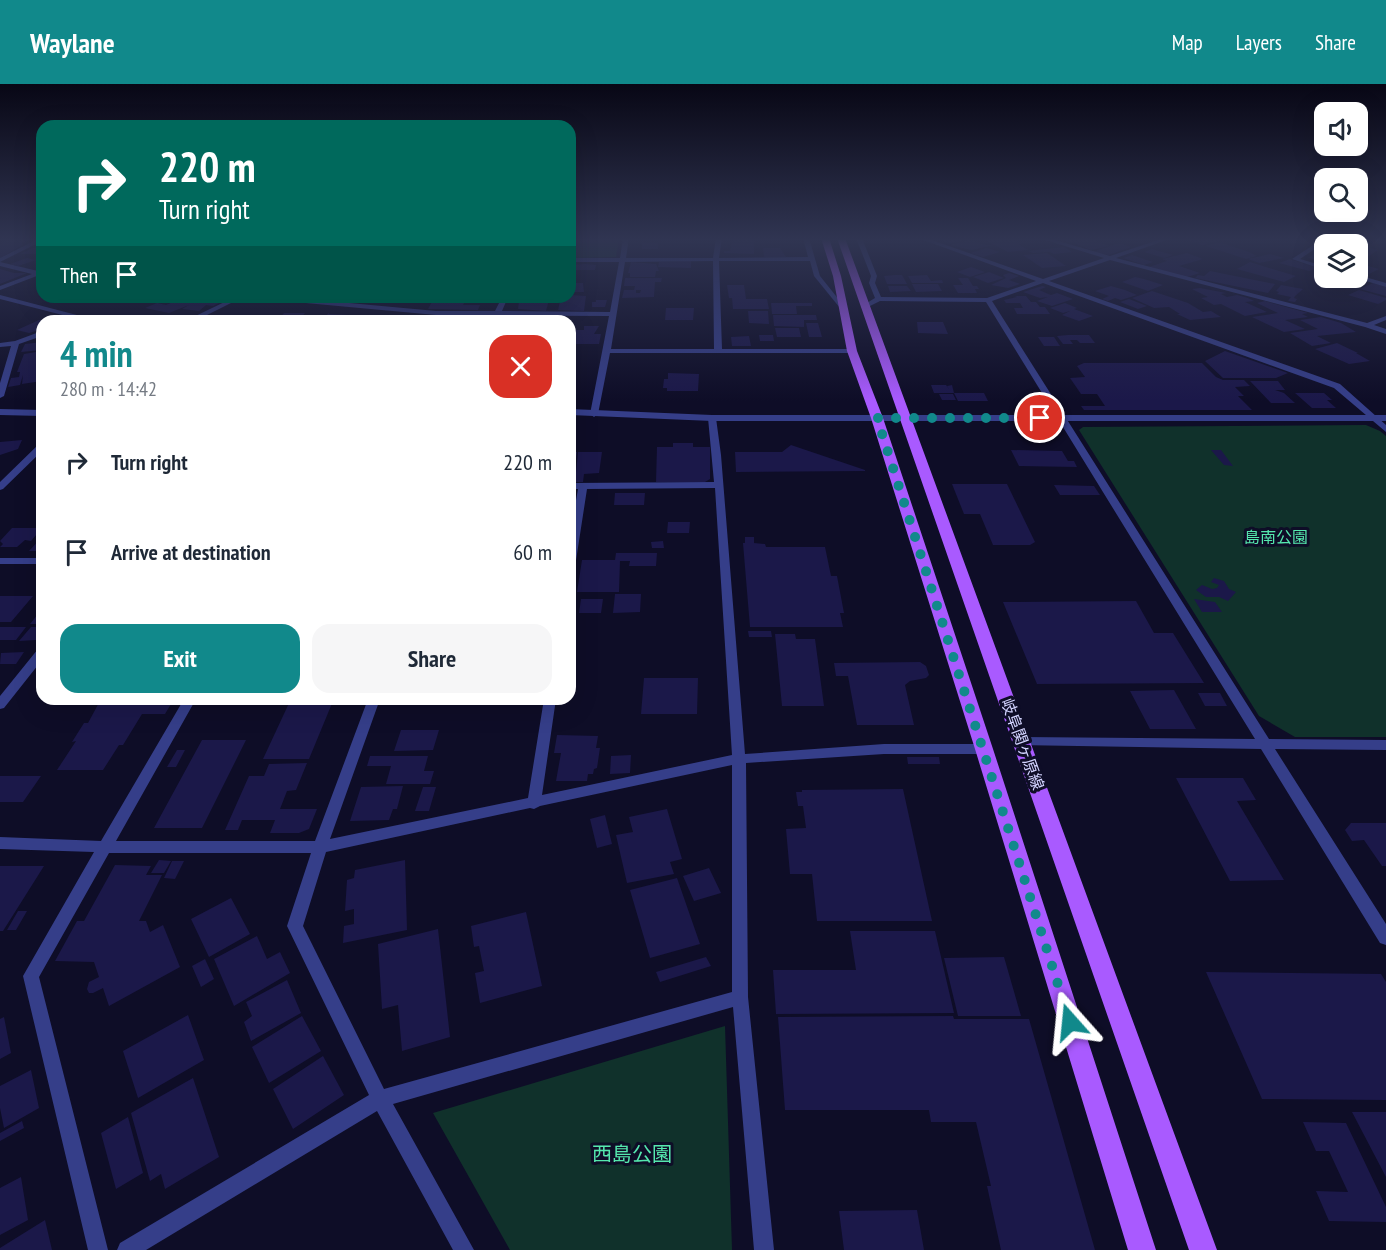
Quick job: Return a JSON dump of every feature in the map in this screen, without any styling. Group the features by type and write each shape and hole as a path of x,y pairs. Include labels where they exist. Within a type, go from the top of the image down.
{"main road":[{"name":"岐阜関ヶ原線","path":"844,292 842,307 852,351 877,418 984,749 1142,1250"},
{"name":"岐阜関ヶ原線","path":"861,292 871,303 904,418 1203,1250"}],"street":[{"path":"594,414 608,351 616,292"},
{"path":"717,292 718,351"},
{"path":"830,292 842,307"},
{"path":"872,292 871,303 988,300 1010,292"},
{"path":"1075,292 1337,386 1386,429"},
{"path":"1242,292 1368,325 1386,332"},
{"path":"0,297 60,315"},
{"path":"988,300 1386,938"},
{"path":"202,315 227,303"},
{"path":"332,303 436,313 612,314"},
{"path":"378,307 380,303"},
{"path":"498,313 502,303"},
{"path":"1368,325 1386,318"},
{"path":"0,345 16,343 36,335"},
{"path":"0,396 16,343"},
{"path":"608,351 852,351"},
{"path":"0,412 36,412"},
{"path":"576,412 712,418 1386,418"},
{"path":"712,418 739,759 740,998 764,1250"},
{"path":"0,487 36,452"},
{"path":"576,486 718,485"},
{"path":"576,530 583,486"},
{"path":"0,561 36,561"},
{"path":"0,705 36,660"},
{"path":"98,1250 31,976 187,705"},
{"path":"372,705 320,847 295,926 380,1099 464,1250"},
{"path":"534,804 549,705"},
{"path":"1022,742 1386,746"},
{"path":"0,843 106,847 320,847 534,804 739,759 884,749 984,749"},
{"path":"127,1250 380,1099 740,998"}],"green space":[{"name":"島南公園","path":"1366,425 1386,436 1386,737 1295,737 1259,716 1079,430 1083,427"},
{"name":"西島公園","path":"725,1026 732,1250 510,1250 433,1113"}],"building":[{"path":"623,292 654,292 654,297 622,298"},
{"path":"728,292 745,292 746,299 767,299 769,309 733,309 732,298 729,298"},
{"path":"1024,292 1045,292 1051,295 1057,293 1073,299 1052,306 1037,301 1048,297 1040,298"},
{"path":"1099,292 1131,292 1137,295 1121,300 1102,299 1109,296"},
{"path":"1148,292 1156,292 1188,303 1203,312 1211,311 1221,317 1190,320 1169,307 1154,308 1132,298"},
{"path":"1199,292 1223,292 1226,293 1221,294 1227,297 1237,295 1248,298 1254,301 1245,302 1267,312 1245,316 1221,304 1214,305 1201,298 1208,297"},
{"path":"1299,292 1294,298 1297,299 1295,302 1288,301 1291,297 1277,294"},
{"path":"1354,292 1367,292 1386,298 1386,300 1378,304 1348,295"},
{"path":"1373,292 1386,292 1386,296"},
{"path":"576,295 586,296 584,311 558,310 560,303 576,303"},
{"path":"1015,296 1026,296 1031,302 1045,307 1050,314 1017,314 1014,308 1023,308 1020,303 1006,303 1004,300 1017,297"},
{"path":"1129,299 1147,306 1138,309 1120,302"},
{"path":"607,300 605,307 592,307 592,302"},
{"path":"1265,301 1308,313 1302,314 1308,317 1285,320 1305,329 1284,332 1252,317 1278,313 1257,303"},
{"path":"157,303 166,305 171,303 219,303 213,306 206,305 199,311 182,309 189,305 169,313 145,308"},
{"path":"431,303 480,305 478,310 428,309"},
{"path":"519,303 548,303 546,311 518,309"},
{"path":"771,303 812,303 812,306 796,306 797,314 772,314"},
{"path":"1065,303 1093,316 1079,321 1062,315 1070,311 1063,313 1050,308"},
{"path":"666,308 694,308 693,320 665,320"},
{"path":"748,311 768,311 769,324 749,323"},
{"path":"284,313 305,313 303,315 282,315"},
{"path":"773,315 816,315 817,320 804,320 804,327 774,326"},
{"path":"1321,317 1341,323 1356,332 1317,336 1331,343 1312,346 1290,333 1318,329 1300,320"},
{"path":"36,321 36,331 29,333 17,330"},
{"path":"917,322 943,322 948,334 918,333"},
{"path":"806,323 818,323 822,337 809,337"},
{"path":"584,326 599,326 594,334 601,334 599,344 576,344 576,330 584,330"},
{"path":"775,328 799,328 801,337 777,337"},
{"path":"759,335 773,335 774,341 760,341"},
{"path":"1089,335 1095,343 1070,340 1073,344 1063,344 1057,336"},
{"path":"749,336 751,346 732,346 731,337"},
{"path":"1038,337 1054,337 1060,346 1044,346"},
{"path":"36,343 36,351 21,352 25,344"},
{"path":"1337,343 1370,361 1349,364 1315,349"},
{"path":"1225,351 1288,373 1276,378 1223,378 1205,361"},
{"path":"36,352 36,382 22,384 23,375 20,385 8,387 11,378 19,377 20,372 17,372 24,354"},
{"path":"1084,363 1202,363 1216,377 1223,380 1244,380 1250,386 1235,387 1244,396 1238,396 1252,410 1084,410 1081,406 1105,406 1097,394 1081,394 1070,378 1085,377 1077,366"},
{"path":"668,373 699,374 698,391 667,391 667,388 663,388 664,379 668,379"},
{"path":"1250,381 1278,381 1285,390 1275,390 1284,393 1295,403 1271,403"},
{"path":"931,385 946,385 949,389 947,386 952,385 954,393 934,393"},
{"path":"954,393 984,393 988,401 958,401"},
{"path":"1295,393 1324,393 1332,400 1327,400 1336,408 1312,408"},
{"path":"939,394 953,394 956,400 942,400"},
{"path":"22,440 18,449 0,455 0,442"},
{"path":"673,443 693,443 693,447 710,447 710,479 705,482 656,482 657,447 673,447"},
{"path":"791,445 865,471 736,472 735,452 782,452"},
{"path":"1011,450 1062,451 1068,461 1074,461 1077,467 1019,466"},
{"path":"1211,450 1221,450 1233,466 1224,465"},
{"path":"578,452 602,452 599,473 584,474 583,482 576,482"},
{"path":"952,484 1007,484 1035,542 1030,545 993,545 980,514 964,514"},
{"path":"1054,485 1094,486 1100,495 1060,495"},
{"path":"615,493 645,493 644,505 614,505"},
{"path":"668,522 690,522 689,533 667,533"},
{"path":"12,528 36,528 36,535 31,541 25,540 17,547 0,547 3,544 0,541"},
{"path":"745,537 754,537 754,543 765,544 766,547 825,547 831,576 837,576 844,613 840,613 843,627 750,627 743,543 745,543"},
{"path":"663,541 664,548 652,548 651,542"},
{"path":"36,543 36,551 29,551"},
{"path":"616,553 657,553 656,566 629,566 630,561 620,561 619,592 577,592 582,560 615,560"},
{"path":"1214,578 1224,581 1229,589 1236,592 1228,601 1219,597 1206,597 1196,590 1202,585 1212,589 1217,588 1219,585 1211,582"},
{"path":"615,594 641,594 640,612 613,613"},
{"path":"0,596 33,596 11,622 0,622"},
{"path":"581,599 603,599 601,613 579,613"},
{"path":"1194,599 1215,602 1222,612 1202,612"},
{"path":"1136,601 1154,633 1173,633 1204,683 1037,684 1003,602"},
{"path":"0,627 26,627 16,640 0,640"},
{"path":"31,627 36,627 36,640 19,641"},
{"path":"748,631 771,631 772,637 749,637"},
{"path":"775,634 795,634 796,639 815,639 824,706 782,706"},
{"path":"24,652 16,664 0,664 1,653"},
{"path":"920,662 926,666 929,675 905,685 914,725 857,725 848,676 836,676 834,663"},
{"path":"644,678 698,678 697,714 641,714"},
{"path":"1174,690 1196,729 1150,729 1130,691"},
{"path":"1198,693 1220,693 1227,706 1205,706"},
{"path":"98,705 170,705 165,714 142,714 123,745 119,745 103,770 57,770 76,741 72,742 84,723 88,723"},
{"path":"288,705 331,705 309,759 263,759"},
{"path":"401,730 439,730 433,750 394,751"},
{"path":"557,735 598,736 596,748 600,748 597,768 594,769 593,774 588,774 587,781 556,781 561,753 554,753"},
{"path":"202,740 246,740 202,828 154,828"},
{"path":"177,750 185,750 176,767 167,767"},
{"path":"631,755 630,773 610,774 611,756"},
{"path":"370,756 428,756 424,771 434,771 430,784 386,784 391,766 367,766"},
{"path":"907,757 939,757 940,764 908,764"},
{"path":"307,763 296,790 287,791 280,809 317,809 309,829 299,833 270,833 275,820 242,820 238,830 225,830 249,776 264,776 269,764"},
{"path":"0,776 41,776 23,802 0,802"},
{"path":"1176,778 1243,778 1256,800 1237,801 1284,880 1230,881"},
{"path":"403,786 397,809 393,809 389,820 350,821 361,787"},
{"path":"423,787 436,787 429,811 415,811"},
{"path":"903,789 932,921 817,921 812,874 790,874 786,829 806,828 803,806 798,806 796,792 802,792 802,790"},
{"path":"667,809 682,859 670,862 674,874 627,883 616,835 633,832 629,817"},
{"path":"605,815 612,844 597,848 590,819"},
{"path":"1351,823 1386,823 1386,866 1382,866 1364,840 1352,841 1345,830"},
{"path":"159,860 171,861 164,873 151,873"},
{"path":"405,860 407,930 343,943 344,926 354,924 354,909 345,911 347,880 354,878 355,870"},
{"path":"172,861 184,861 175,879 164,878"},
{"path":"115,865 151,866 146,875 162,875 139,921 146,921 150,932 163,925 180,967 109,1006 103,988 93,993 89,993 87,989 89,982 99,977 94,962 55,961 77,921 84,921"},
{"path":"0,866 44,866 3,931 0,931"},
{"path":"709,868 721,893 694,901 683,876"},
{"path":"677,878 700,944 650,958 630,890"},
{"path":"231,898 250,934 209,957 191,919"},
{"path":"18,911 27,911 16,930 7,930"},
{"path":"526,912 542,986 480,1003 475,973 484,971 479,946 474,947 471,926"},
{"path":"438,929 450,1037 402,1051 398,1005 382,1009 378,944"},
{"path":"850,931 935,931 954,1013 776,1014 773,970 856,970"},
{"path":"257,936 267,959 280,952 290,973 234,1006 214,959"},
{"path":"706,957 711,966 660,982 656,972"},
{"path":"1004,957 1021,1016 958,1016 944,958"},
{"path":"205,959 214,979 201,987 192,966"},
{"path":"1206,972 1381,974 1386,982 1386,1100 1262,1099"},
{"path":"287,980 301,1013 251,1041 244,1022 252,1016 246,1002"},
{"path":"188,1015 204,1060 138,1098 123,1051"},
{"path":"302,1016 321,1051 269,1083 252,1047"},
{"path":"953,1016 954,1019 1029,1019 1095,1250 1001,1250 987,1186 991,1186 976,1122 931,1122 929,1110 785,1110 778,1017"},
{"path":"4,1017 11,1053 0,1059 0,1019"},
{"path":"323,1056 344,1095 293,1129 273,1089"},
{"path":"31,1070 39,1108 4,1128 0,1108 0,1086"},
{"path":"193,1078 219,1157 165,1189 161,1174 150,1181 131,1113"},
{"path":"1352,1112 1386,1112 1386,1177"},
{"path":"128,1117 143,1173 116,1189 101,1133"},
{"path":"22,1121 24,1128 0,1141 0,1133"},
{"path":"1303,1122 1346,1123 1386,1207 1386,1222 1329,1221 1316,1191 1348,1192 1329,1151 1316,1151"},
{"path":"21,1177 28,1220 0,1235 0,1188"},
{"path":"917,1210 924,1250 844,1250 839,1211"},
{"path":"45,1220 52,1250 0,1250 0,1248"}],"route":[{"path":"1040,418 877,418 1070,1022"}]}
